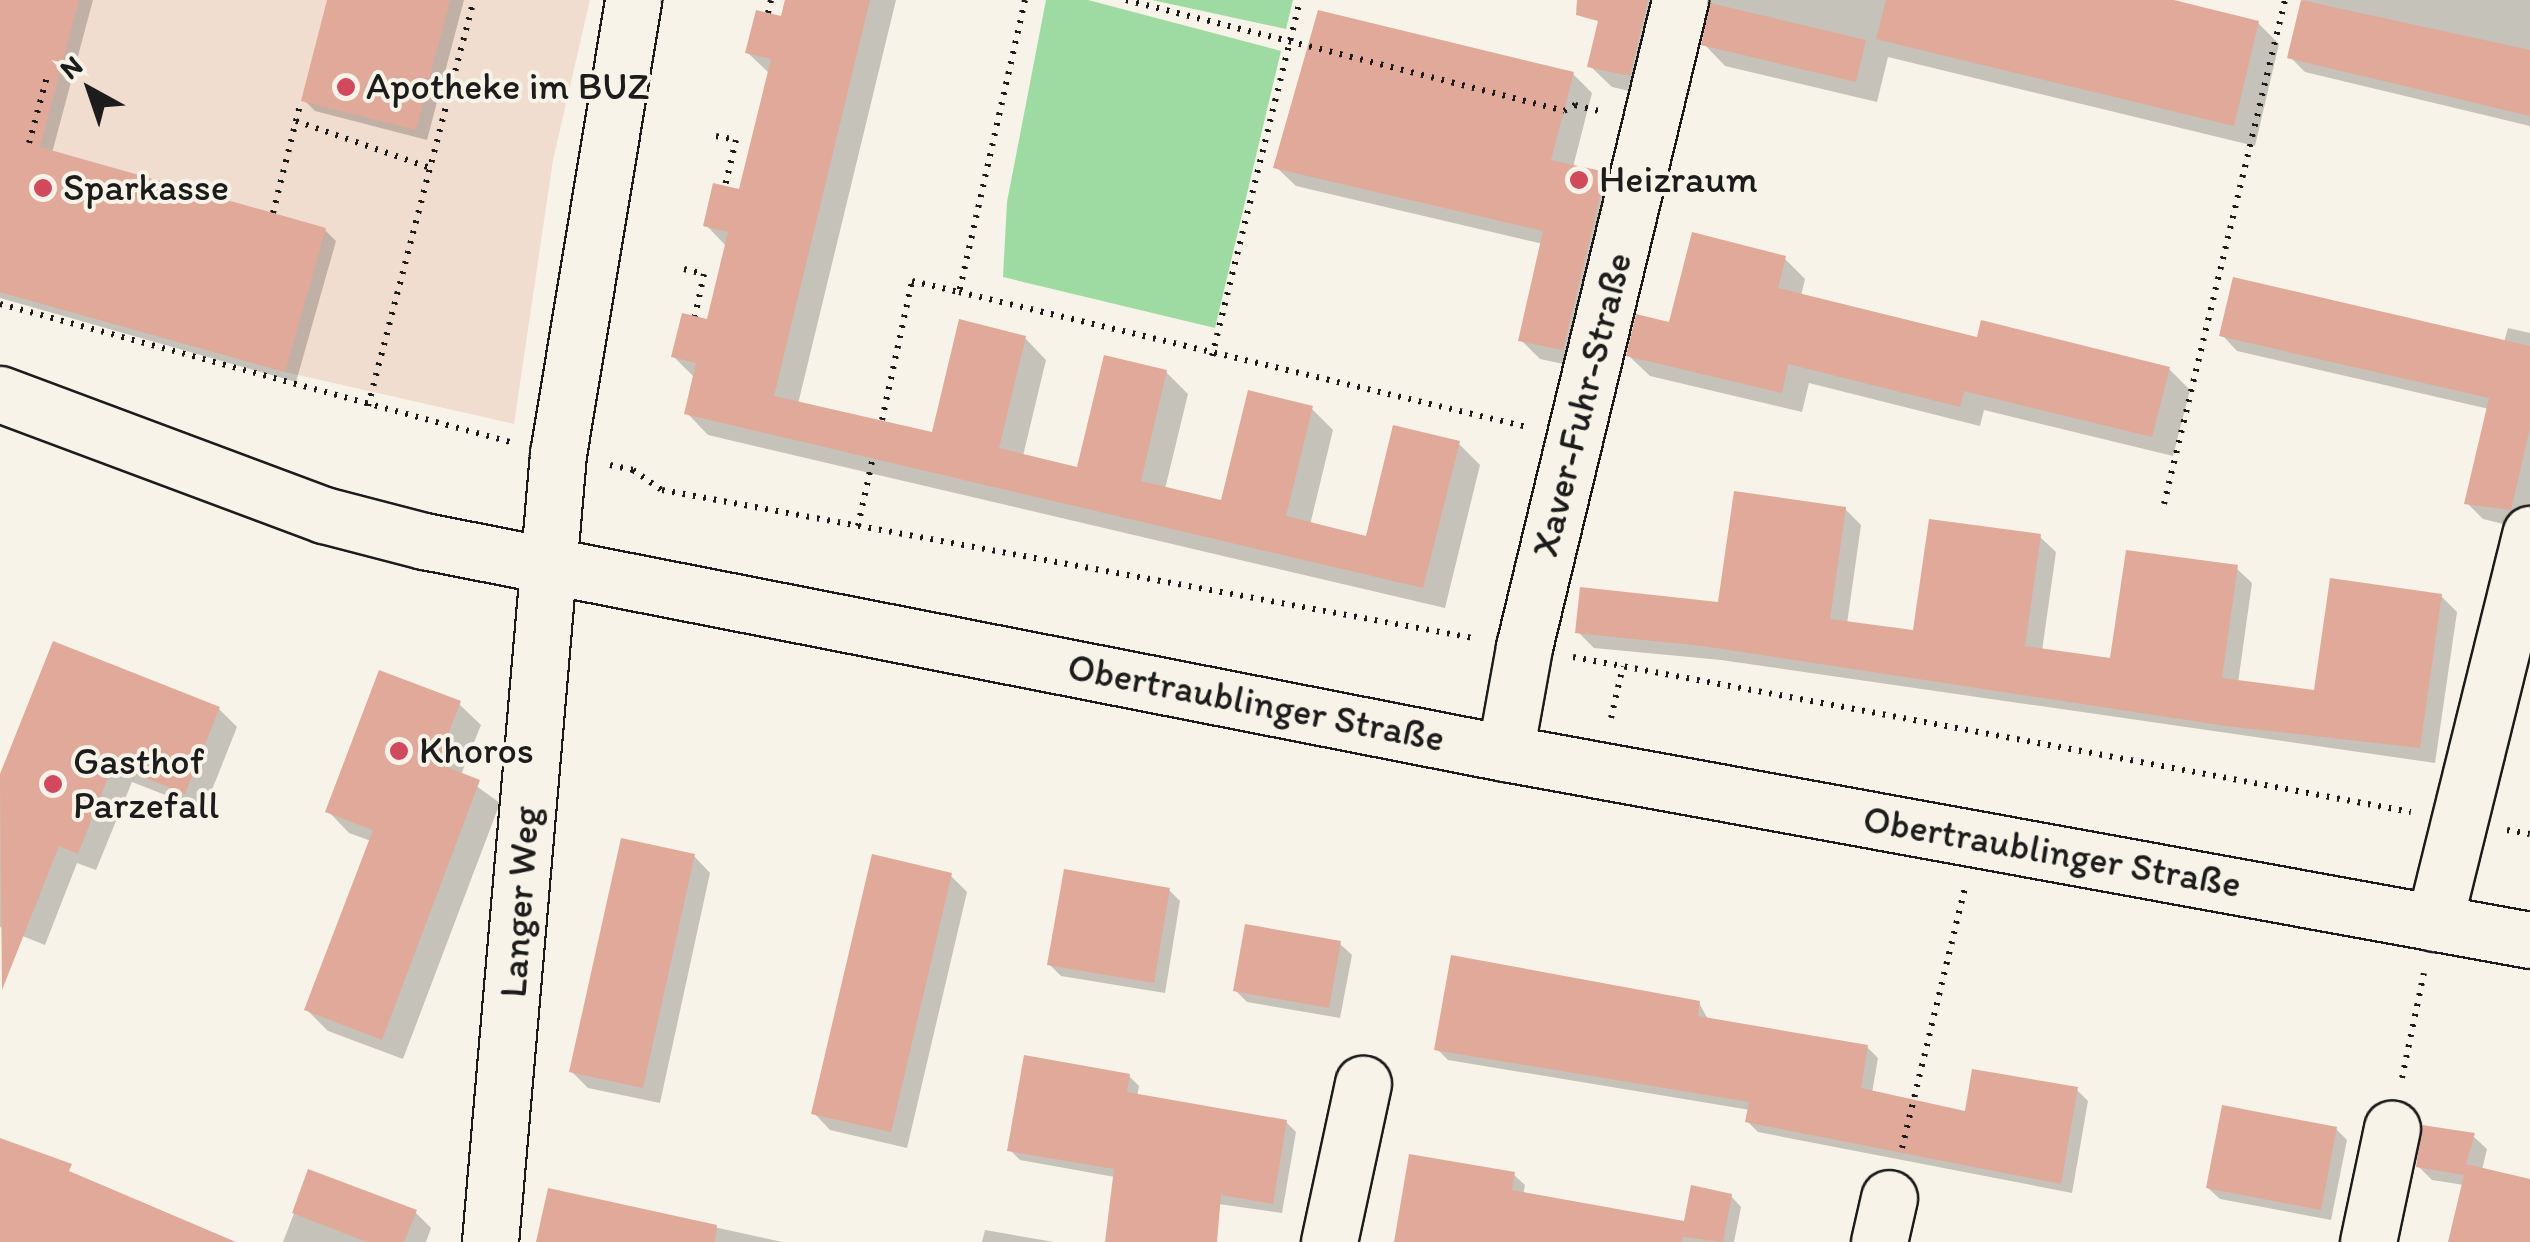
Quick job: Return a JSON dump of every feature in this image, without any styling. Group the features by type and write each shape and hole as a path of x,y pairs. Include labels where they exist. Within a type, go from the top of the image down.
{"street":[{"name":"Langer Weg","path":"490,1242 558,454 633,0"},
{"name":"Xaver-Fuhr-Straße","path":"1505,752 1524,647 1680,0"},
{"name":"Obertraublinger Straße","path":"0,394 324,514 424,541 1505,752 2530,940"},
{"path":"2434,923 2530,534"},
{"path":"1329,1242 1364,1084"},
{"path":"2368,1242 2392,1128"}],"path":[{"path":"368,406 474,0"},
{"path":"768,13 771,0"},
{"path":"959,292 1025,0"},
{"path":"1126,0 1564,111 1574,105 1650,123"},
{"path":"1212,356 1300,0"},
{"path":"2164,504 2285,0"},
{"path":"28,144 48,73"},
{"path":"272,213 301,101"},
{"path":"296,121 430,168"},
{"path":"716,136 736,140 726,186"},
{"path":"684,268 704,274 694,316"},
{"path":"882,420 912,281 1212,356 1573,437"},
{"path":"0,304 368,406 633,470 662,490 2530,834"},
{"path":"858,526 873,458"},
{"path":"1884,1220 1978,838"},
{"path":"2392,1128 2434,923"}],"shaded area":[{"path":"0,0 590,0 553,160 514,424 285,372 0,292"}],"green space":[{"path":"1046,0 1088,0 1281,51 1215,328 1003,277 1007,202"},
{"path":"1152,0 1293,0 1286,29"}],"building":[{"path":"0,0 79,0 40,147 326,228 285,372 0,292"},
{"path":"327,0 450,0 416,130 301,101"},
{"path":"785,0 870,0 774,396 932,432 959,319 1026,336 999,448 1077,467 1104,355 1167,370 1141,481 1221,500 1248,390 1313,406 1286,516 1366,536 1393,425 1460,441 1423,588 684,414 696,363 671,357 682,313 707,319 728,232 703,226 713,183 739,189 771,59 745,53 756,10 781,16"},
{"path":"1577,0 1648,0 1630,76 1587,67 1598,21 1576,15"},
{"path":"1886,0 2174,0 2259,21 2234,126 1876,39"},
{"path":"2301,0 2530,50 2530,116 2287,58"},
{"path":"1710,3 1866,40 1856,82 1701,45"},
{"path":"1318,10 1574,72 1551,160 1606,172 1563,350 1518,341 1543,231 1273,168"},
{"path":"1692,232 1786,256 1778,288 1977,337 1981,320 2170,367 2152,437 1964,391 1960,407 1788,364 1782,393 1626,356 1636,314 1669,322"},
{"path":"2233,277 2530,346 2530,428 2511,510 2464,504 2489,398 2219,336"},
{"path":"1734,491 1846,507 1830,619 1913,630 1929,519 2041,534 2025,646 2110,658 2126,550 2238,565 2222,678 2314,690 2330,578 2442,594 2420,748 2226,726 1703,646 1575,633 1580,587 1718,602"},
{"name":"Gasthof Parzefall","path":"53,641 220,707 185,794 113,765 78,854 59,846 2,990 0,774"},
{"path":"379,670 461,701 437,763 480,780 382,1040 304,1010 373,830 325,812"},
{"path":"621,838 695,854 643,1088 569,1072"},
{"path":"872,854 952,873 891,1132 811,1114"},
{"path":"1064,869 1170,888 1154,983 1047,965"},
{"path":"1245,924 1341,941 1329,1008 1233,991"},
{"path":"1451,955 1700,1001 1698,1016 1868,1045 1861,1088 1965,1111 1972,1069 2078,1087 2061,1184 1745,1122 1749,1102 1434,1050"},
{"path":"1024,1055 1130,1074 1127,1092 1287,1120 1273,1204 1221,1195 1217,1242 1105,1242 1114,1169 1007,1151"},
{"path":"2222,1105 2337,1127 2321,1210 2206,1188"},
{"path":"2422,1125 2475,1133 2466,1164 2530,1179 2530,1242 2448,1242 2464,1175 2416,1167"},
{"path":"0,1138 72,1164 69,1171 236,1242 0,1242"},
{"path":"1409,1154 1515,1172 1512,1190 1684,1221 1691,1185 1732,1194 1723,1242 1683,1237 1682,1242 1394,1242"},
{"path":"308,1169 417,1210 404,1242 367,1242 292,1213"},
{"path":"548,1188 717,1225 715,1242 536,1242"}],"place":[{"name":"Apotheke im BUZ","path":"346,87"},
{"name":"Heizraum","path":"1579,180"},
{"name":"Sparkasse","path":"43,188"},
{"name":"Khoros","path":"399,751"},
{"name":"Gasthof Parzefall","path":"53,784"}]}
